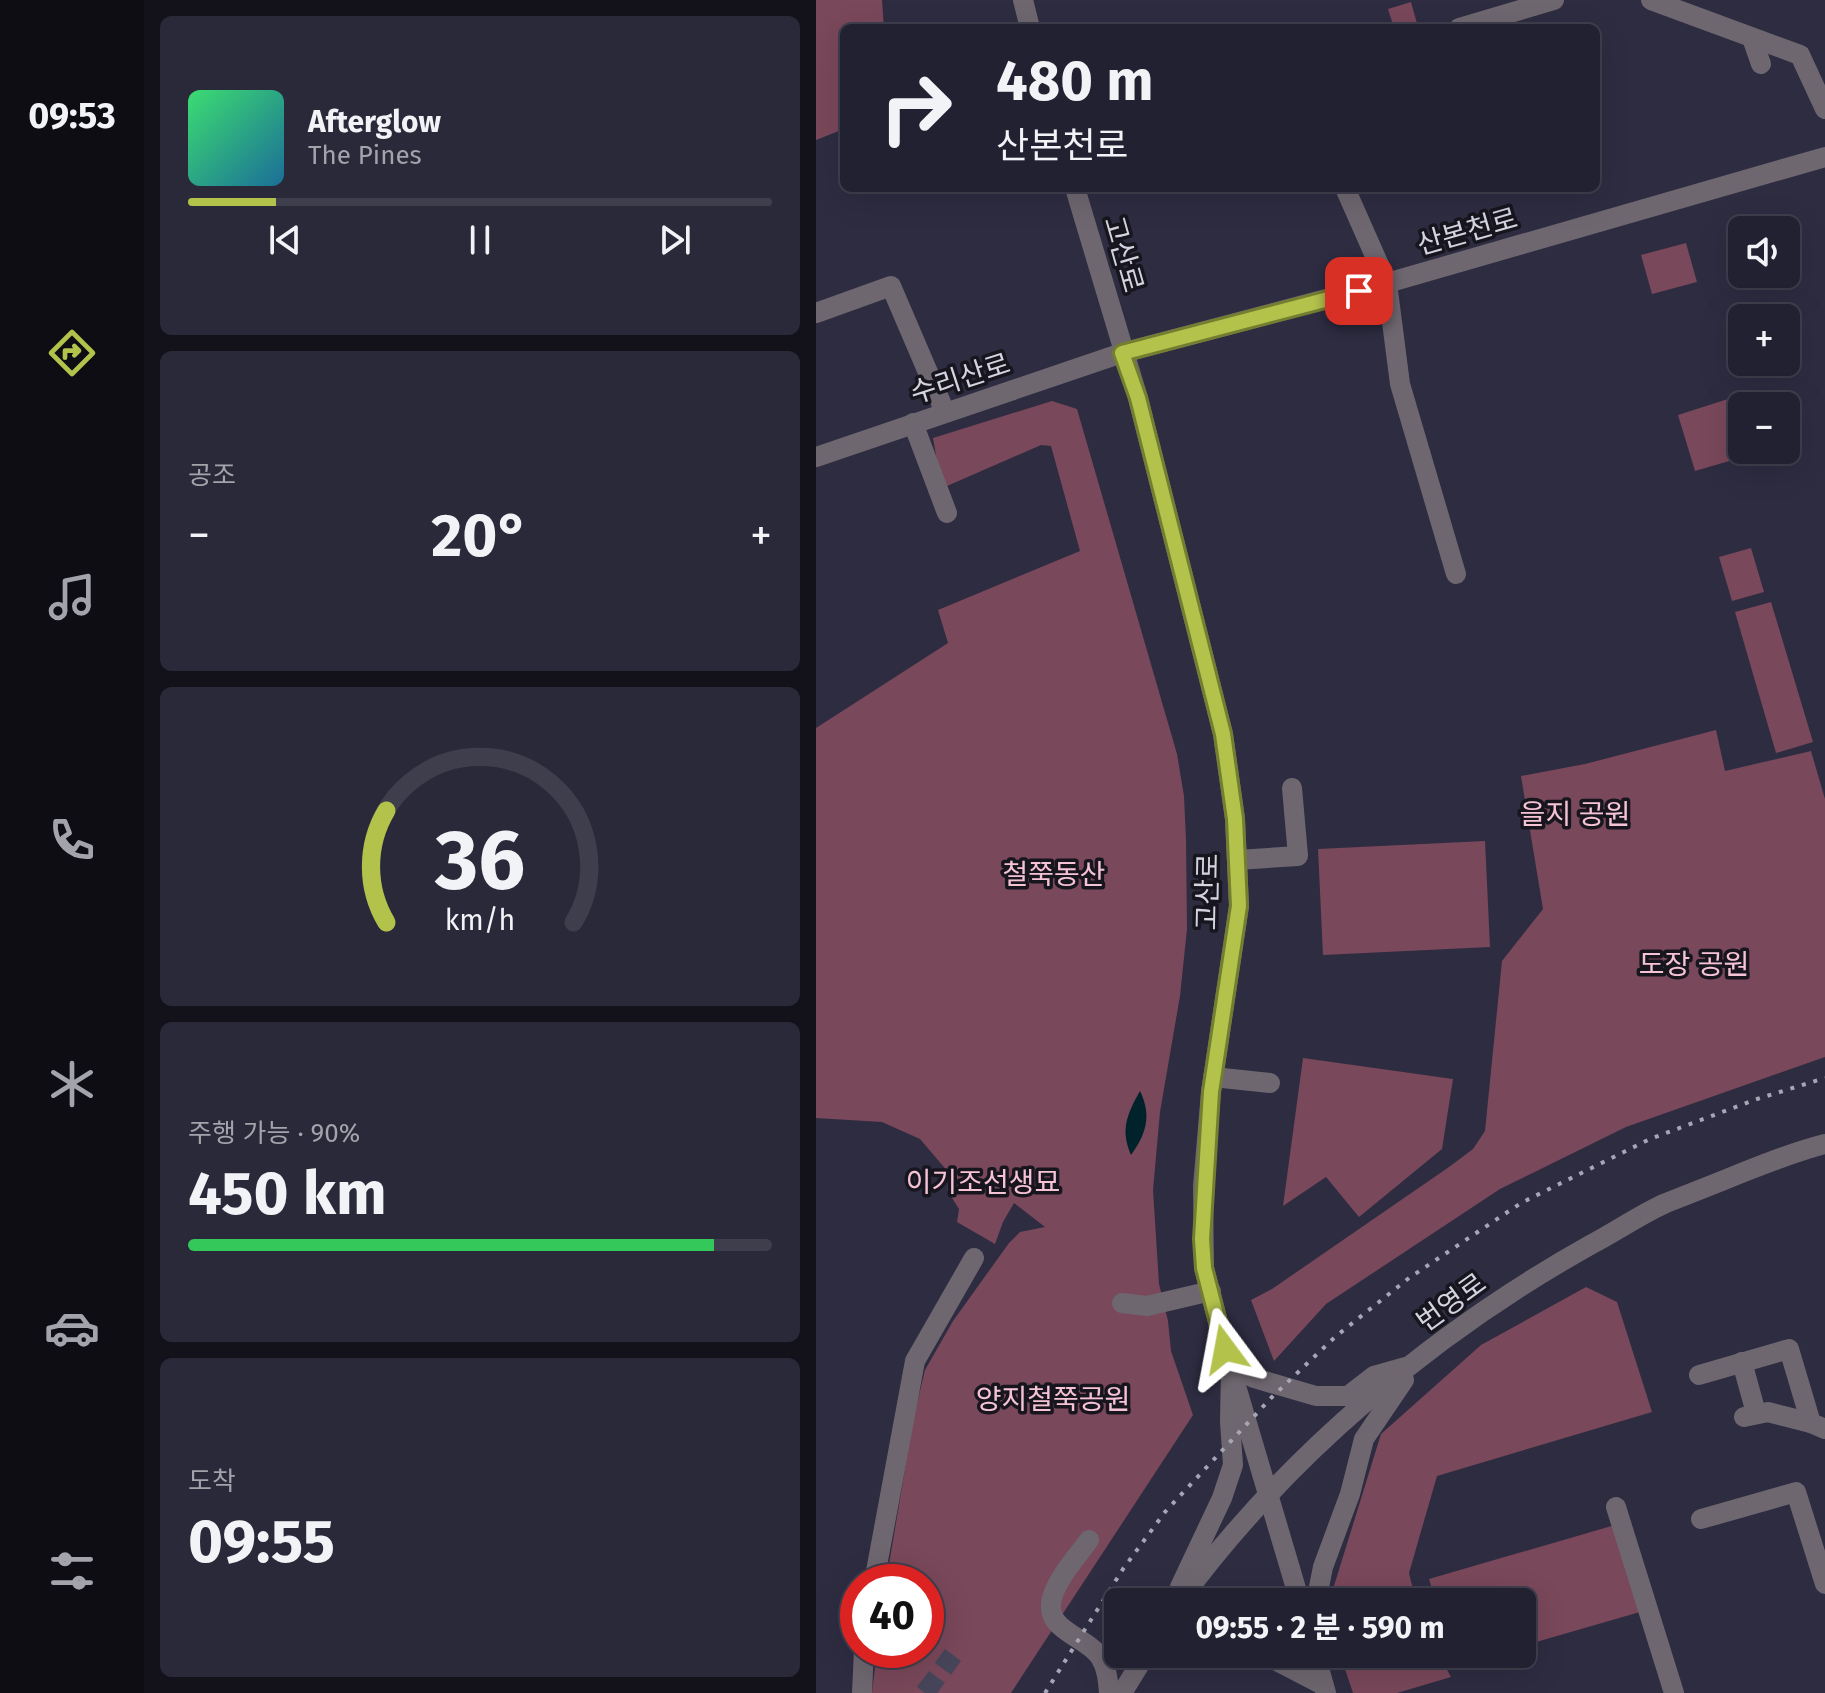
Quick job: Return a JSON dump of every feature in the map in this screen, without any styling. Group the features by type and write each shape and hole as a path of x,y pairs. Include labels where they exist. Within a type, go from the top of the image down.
{"street":[{"path":"1023,0 1029,24"},
{"path":"1473,24 1554,0"},
{"path":"1651,0 1800,55 1825,109"},
{"path":"1752,38 1761,64"},
{"name":"산본천로","path":"1122,353 1387,283 1825,157"},
{"name":"고산로","path":"1076,192 1138,398 1223,734 1235,819 1239,906 1213,1077 1203,1186 1204,1268 1296,1588"},
{"path":"1347,192 1387,283 1400,384 1456,574"},
{"path":"816,313 891,286 945,412"},
{"name":"수리산로","path":"816,457 1122,353"},
{"path":"913,423 947,513"},
{"path":"1237,860 1298,856 1292,788"},
{"path":"1213,1077 1270,1083"},
{"name":"번영로","path":"1188,1588 1267,1496 1356,1411 1451,1334 1540,1274 1664,1204 1796,1152 1825,1144"},
{"path":"877,1564 915,1361 974,1258"},
{"path":"1122,1303 1147,1306 1211,1291"},
{"path":"1699,1375 1789,1349 1818,1426"},
{"path":"1742,1362 1750,1415 1768,1412 1818,1426"},
{"path":"1182,1588 1222,1498 1233,1465 1231,1367 1254,1378 1316,1396 1348,1396 1374,1376 1416,1364"},
{"path":"1319,1588 1323,1567 1350,1494 1364,1439 1416,1364"},
{"path":"1701,1519 1796,1492 1822,1592"},
{"path":"1616,1507 1674,1693"},
{"path":"1089,1540 1060,1582 1052,1598 1051,1612 1057,1623 1099,1655 1107,1674 1109,1693"},
{"path":"862,1693 863,1668"},
{"path":"1122,1693 1137,1668"},
{"path":"1288,1668 1325,1689"},
{"path":"1319,1668 1325,1689"}],"green space":[{"path":"816,0 882,0 884,24 840,24 840,131 816,140"},
{"path":"1411,2 1417,24 1393,24 1388,9"},
{"path":"1686,243 1697,282 1652,294 1641,255"},
{"path":"1728,399 1728,461 1695,471 1678,415"},
{"path":"1052,401 1077,409 1177,754 1184,796 1187,929 1180,996 1160,1112 1153,1190 1159,1284 1171,1351 1193,1415 1011,1693 872,1693 875,1668 944,1668 944,1564 889,1564 914,1416 925,1370 953,1321 1009,1243 1020,1232 1045,1227 1014,1203 995,1244 957,1222 959,1209 947,1190 949,1173 920,1139 882,1122 816,1118 816,728 948,643 938,610 1080,551 1051,446 1041,445 947,486 937,461 933,438"},
{"path":"1751,548 1764,592 1732,601 1719,557"},
{"path":"1771,602 1813,742 1776,753 1735,612"},
{"name":"도장 공원","path":"1716,730 1725,771 1811,751 1825,799 1825,1057 1626,1127 1500,1189 1326,1304 1274,1361 1251,1300 1272,1289 1449,1167 1473,1149 1485,1131 1502,961 1543,909 1521,776 1585,764"},
{"path":"1485,841 1490,947 1323,955 1318,849"},
{"path":"1303,1058 1453,1079 1442,1149 1359,1217 1326,1177 1283,1206"},
{"path":"1586,1287 1617,1302 1652,1412 1437,1476 1409,1573 1413,1588 1333,1588 1381,1434 1481,1345"},
{"path":"1615,1525 1640,1612 1536,1642 1536,1588 1432,1588 1429,1579"},
{"path":"1345,1668 1446,1668 1451,1677 1397,1693 1353,1693"}],"water":[{"path":"1140,1091 1146,1109 1146,1124 1131,1155 1126,1122"}],"tunnel":[{"path":"925,1693 953,1655"}],"railway":[{"path":"1045,1693 1123,1569 1165,1512 1271,1398 1335,1337 1409,1278 1521,1203 1650,1139 1757,1099 1825,1078"}],"route":[{"path":"1225,1349 1204,1268 1202,1239 1211,1092 1239,906 1235,819 1223,734 1138,398 1122,353 1359,291"}],"park label":[{"name":"을지 공원","path":"1575,814"},
{"name":"철쭉동산","path":"1054,874"},
{"name":"이기조선생묘","path":"983,1182"},
{"name":"양지철쭉공원","path":"1053,1399"}]}
